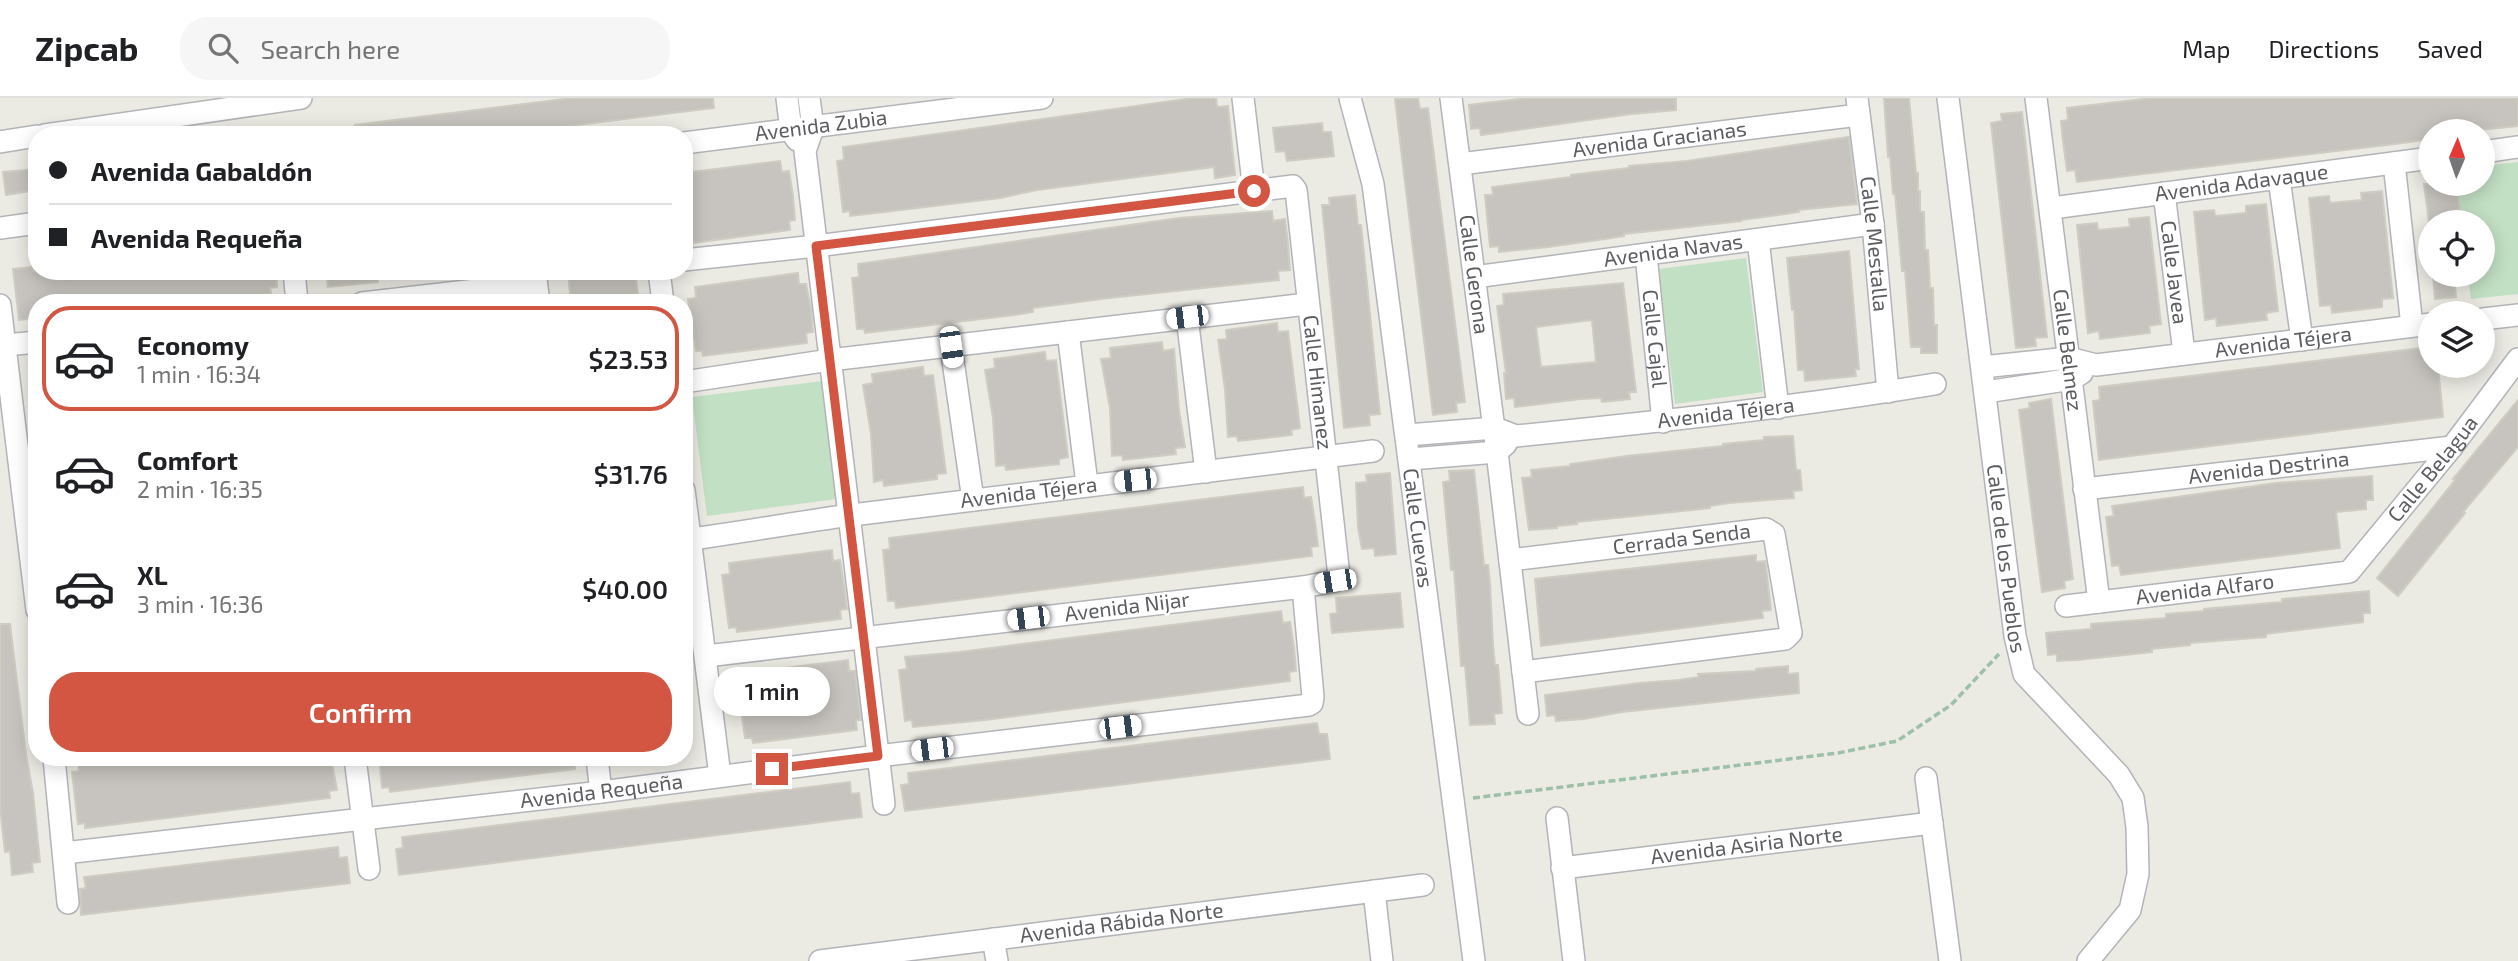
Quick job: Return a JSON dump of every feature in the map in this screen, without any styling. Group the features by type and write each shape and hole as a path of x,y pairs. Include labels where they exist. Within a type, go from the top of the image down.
{"street":[{"path":"88,126 189,105 301,98"},
{"path":"787,98 791,131 804,150 884,804"},
{"path":"804,150 813,128 809,98"},
{"name":"Avenida Zubia","path":"693,142 1042,98"},
{"path":"693,259 1254,191 1243,98"},
{"name":"Calle Cuevas","path":"1350,98 1373,184 1474,961"},
{"name":"Calle Gerona","path":"1451,98 1497,452"},
{"name":"Calle de los Pueblos","path":"1948,98 2015,636 2024,674 2119,775 2133,798 2138,874 2130,910 2088,961"},
{"name":"Calle Belmez","path":"2036,98 2052,208 2099,602"},
{"name":"Avenida Gracianas","path":"1460,164 1858,106"},
{"name":"Calle Mestalla","path":"1858,106 1873,224 1888,392"},
{"path":"0,142 28,137"},
{"path":"2496,151 2518,148"},
{"name":"Avenida Adavaque","path":"2052,208 2418,160"},
{"path":"2394,163 2418,302"},
{"path":"2279,179 2302,340"},
{"name":"Calle Himanez","path":"1254,191 1293,186 1296,190 1338,579"},
{"name":"Calle Javea","path":"2164,193 2184,353"},
{"path":"0,228 28,224"},
{"name":"Avenida Navas","path":"1474,277 1873,224"},
{"path":"1758,240 1778,408"},
{"name":"Calle Cajal","path":"1646,255 1663,422"},
{"path":"455,294 537,286"},
{"path":"693,381 830,360 1307,304"},
{"path":"0,305 28,460"},
{"path":"2495,317 2518,315"},
{"path":"1187,317 1206,472"},
{"name":"Avenida Téjera","path":"1982,367 2071,368 2418,326"},
{"path":"1068,332 1087,484"},
{"path":"6,345 28,343"},
{"path":"951,347 973,500"},
{"name":"Calle Belagua","path":"2344,574 2353,569 2518,359"},
{"name":"Avenida Téjera","path":"1986,392 2071,368"},
{"name":"Avenida Téjera","path":"1407,435 1494,428 1516,436 1663,422 1935,384"},
{"path":"1410,459 1497,452 1516,436"},
{"name":"Avenida Destrina","path":"2084,489 2452,446"},
{"name":"Avenida Téjera","path":"693,539 849,515 1087,484 1374,451"},
{"path":"1497,452 1528,714"},
{"name":"Cerrada Senda","path":"1510,561 1766,529 1774,534 1790,633 1789,638 1785,639 1523,672"},
{"name":"Avenida Alfaro","path":"2066,606 2344,574"},
{"path":"693,577 706,656 720,776"},
{"name":"Avenida Nijar","path":"706,656 1303,587 1338,579"},
{"name":"Avenida Requeña","path":"64,853 601,792 1309,705 1313,697 1303,587"},
{"path":"55,766 68,903"},
{"path":"356,766 369,869"},
{"path":"598,766 601,792"},
{"path":"1926,778 1950,961"},
{"path":"1557,818 1574,961"},
{"name":"Avenida Asiria Norte","path":"1562,868 1932,823"},
{"name":"Avenida Rábida Norte","path":"820,961 855,959 1423,885"},
{"path":"1374,891 1382,961"},
{"path":"993,939 997,961"}],"path":[{"path":"1454,801 1838,753 1897,741 1951,705 2015,636"}],"green space":[{"path":"2518,162 2518,294 2471,299 2470,287 2495,287 2495,210 2460,210 2459,196 2496,196 2496,165"},
{"path":"1746,258 1763,392 1675,404 1658,269"},
{"path":"823,381 837,499 707,516 693,397"}],"building":[{"path":"572,98 713,98 714,108 569,126 355,125"},
{"path":"1193,98 1216,98 1217,107 1228,106 1235,175 1215,178 1214,167 1037,190 1000,198 850,216 850,211 843,212 837,161 844,160 843,147"},
{"path":"1418,98 1420,109 1428,108 1465,402 1456,403 1457,412 1433,415 1395,99"},
{"path":"1528,98 1676,98 1676,110 1481,135 1480,128 1471,129 1469,105"},
{"path":"1884,98 1909,98 1920,212 1924,212 1925,250 1928,250 1930,288 1933,288 1937,353 1921,353 1921,347 1911,347 1905,271 1902,271 1895,194 1888,157"},
{"path":"2152,98 2518,98 2518,126 2496,128 2496,119 2418,119 2418,141 2077,182 2075,170 2067,171 2061,121 2068,120 2067,108"},
{"path":"2022,112 2047,337 2035,338 2036,346 2016,348 1991,123 2002,121 2001,114"},
{"path":"1322,123 1323,132 1331,132 1334,156 1287,161 1285,151 1276,152 1273,128"},
{"path":"1849,137 1857,204 1624,234 1548,247 1499,252 1499,246 1490,247 1485,195 1493,195 1492,187"},
{"path":"780,161 782,172 789,171 793,196 795,220 789,221 790,230 693,243 693,172"},
{"path":"28,170 28,191 6,195 3,172"},
{"path":"2382,191 2393,298 2382,299 2382,307 2332,313 2331,305 2320,306 2309,198 2329,196 2330,203 2362,200 2361,193"},
{"path":"1355,195 1358,225 1361,225 1380,414 1369,415 1370,425 1344,428 1322,205 1330,205 1329,198"},
{"path":"2426,196 2458,196 2460,210 2427,210"},
{"path":"2266,204 2278,311 2266,313 2267,320 2217,326 2216,318 2205,320 2194,212 2214,210 2215,216 2246,213 2246,206"},
{"path":"1272,211 1273,221 1285,219 1288,244 1290,270 1278,271 1279,280 1109,298 1033,308 1033,312 1014,315 865,333 864,329 857,329 852,278 859,277 858,264 1179,218"},
{"path":"2149,217 2161,324 2149,326 2150,333 2100,339 2099,331 2088,333 2077,225 2097,223 2098,230 2130,227 2129,219"},
{"path":"1849,251 1859,369 1855,369 1856,376 1805,381 1804,370 1798,370 1787,258"},
{"path":"28,267 28,280 277,280 277,287 270,288 271,294 28,294 28,319 19,320 13,269"},
{"path":"798,273 799,284 806,284 813,332 806,333 807,343 703,356 702,351 696,351 693,332 695,287"},
{"path":"327,280 378,280 378,282 328,287"},
{"path":"569,280 636,280 638,294 570,294"},
{"path":"1623,283 1636,392 1629,392 1630,399 1602,402 1601,398 1581,399 1515,407 1514,398 1506,399 1506,373 1497,306 1504,305 1503,294","holes":["1592,320 1596,362 1541,367 1536,327"]},
{"path":"2434,287 2455,287 2456,297 2435,299"},
{"path":"1277,323 1278,332 1288,331 1300,428 1291,430 1292,435 1238,441 1237,436 1228,437 1218,340 1227,339 1226,330"},
{"path":"1162,342 1163,351 1174,349 1185,447 1175,448 1176,454 1123,460 1122,455 1112,456 1110,408 1101,359 1111,358 1110,348"},
{"path":"2418,349 2418,378 2439,378 2443,417 2099,460 2093,401 2100,400 2099,387"},
{"path":"1045,352 1046,361 1056,360 1068,457 1059,459 1059,464 1006,470 1005,465 996,466 993,418 985,370 995,368 994,359"},
{"path":"923,367 924,376 933,375 946,473 937,474 937,479 884,486 883,480 874,482 871,434 863,385 873,383 872,374"},
{"path":"2051,399 2073,579 2064,581 2065,588 2042,592 2019,410 2030,408 2029,403"},
{"path":"2518,400 2518,447 2398,596 2377,578"},
{"path":"1793,436 1796,470 1800,470 1802,490 1793,491 1794,498 1729,503 1710,508 1577,522 1557,528 1529,530 1522,478 1532,477 1531,470 1723,446 1764,440 1764,437"},
{"path":"1474,470 1484,565 1488,565 1493,645 1495,665 1498,665 1502,713 1494,714 1495,724 1470,725 1465,666 1461,666 1454,570 1451,570 1443,482 1450,481 1449,471"},
{"path":"1390,473 1396,554 1375,556 1374,548 1362,549 1356,483 1367,482 1366,475"},
{"path":"2372,476 2373,500 2366,500 2366,509 2336,512 2340,548 2121,575 2119,565 2112,566 2106,517 2114,516 2112,506 2276,483"},
{"path":"1303,487 1304,498 1311,497 1315,522 1318,546 1311,547 1312,556 896,608 895,601 888,601 883,550 890,549 889,538"},
{"path":"832,550 833,561 840,560 844,585 847,609 840,610 841,619 737,632 736,627 729,628 722,575 730,574 729,563"},
{"path":"1756,555 1756,562 1765,561 1771,610 1762,611 1763,618 1541,646 1535,579"},
{"path":"2369,591 2370,613 2363,613 2363,622 2077,660 2057,661 2057,654 2048,655 2046,633 2091,629 2091,624 2166,618 2166,614"},
{"path":"1400,593 1403,627 1332,633 1330,614 1337,613 1336,598"},
{"path":"1281,611 1283,623 1290,622 1294,647 1296,671 1289,672 1290,681 985,720 913,727 912,720 905,721 899,670 907,669 905,657"},
{"path":"0,624 10,624 40,862 32,863 33,872 12,875 10,851 5,852 0,808"},
{"path":"848,660 849,671 855,671 861,720 856,720 857,730 753,743 752,738 745,738 738,686 746,685 745,673"},
{"path":"1788,666 1788,674 1798,673 1799,693 1622,712 1584,719 1556,721 1555,715 1547,716 1545,695 1679,680 1699,677 1698,674 1756,671"},
{"path":"1317,723 1319,734 1327,734 1330,759 905,811 901,785 909,784 908,773"},
{"path":"79,766 332,766 337,790 329,791 330,798 85,828 85,823 78,824 72,772 79,771"},
{"path":"380,766 575,766 575,769 390,792 389,787 382,788"},
{"path":"850,782 851,794 859,793 862,817 399,875 396,849 403,848 402,837"},
{"path":"338,847 339,858 347,857 350,883 81,915 80,889 86,888 84,877"}],"route":[{"path":"772,769 878,756 816,246 1254,191"}]}
